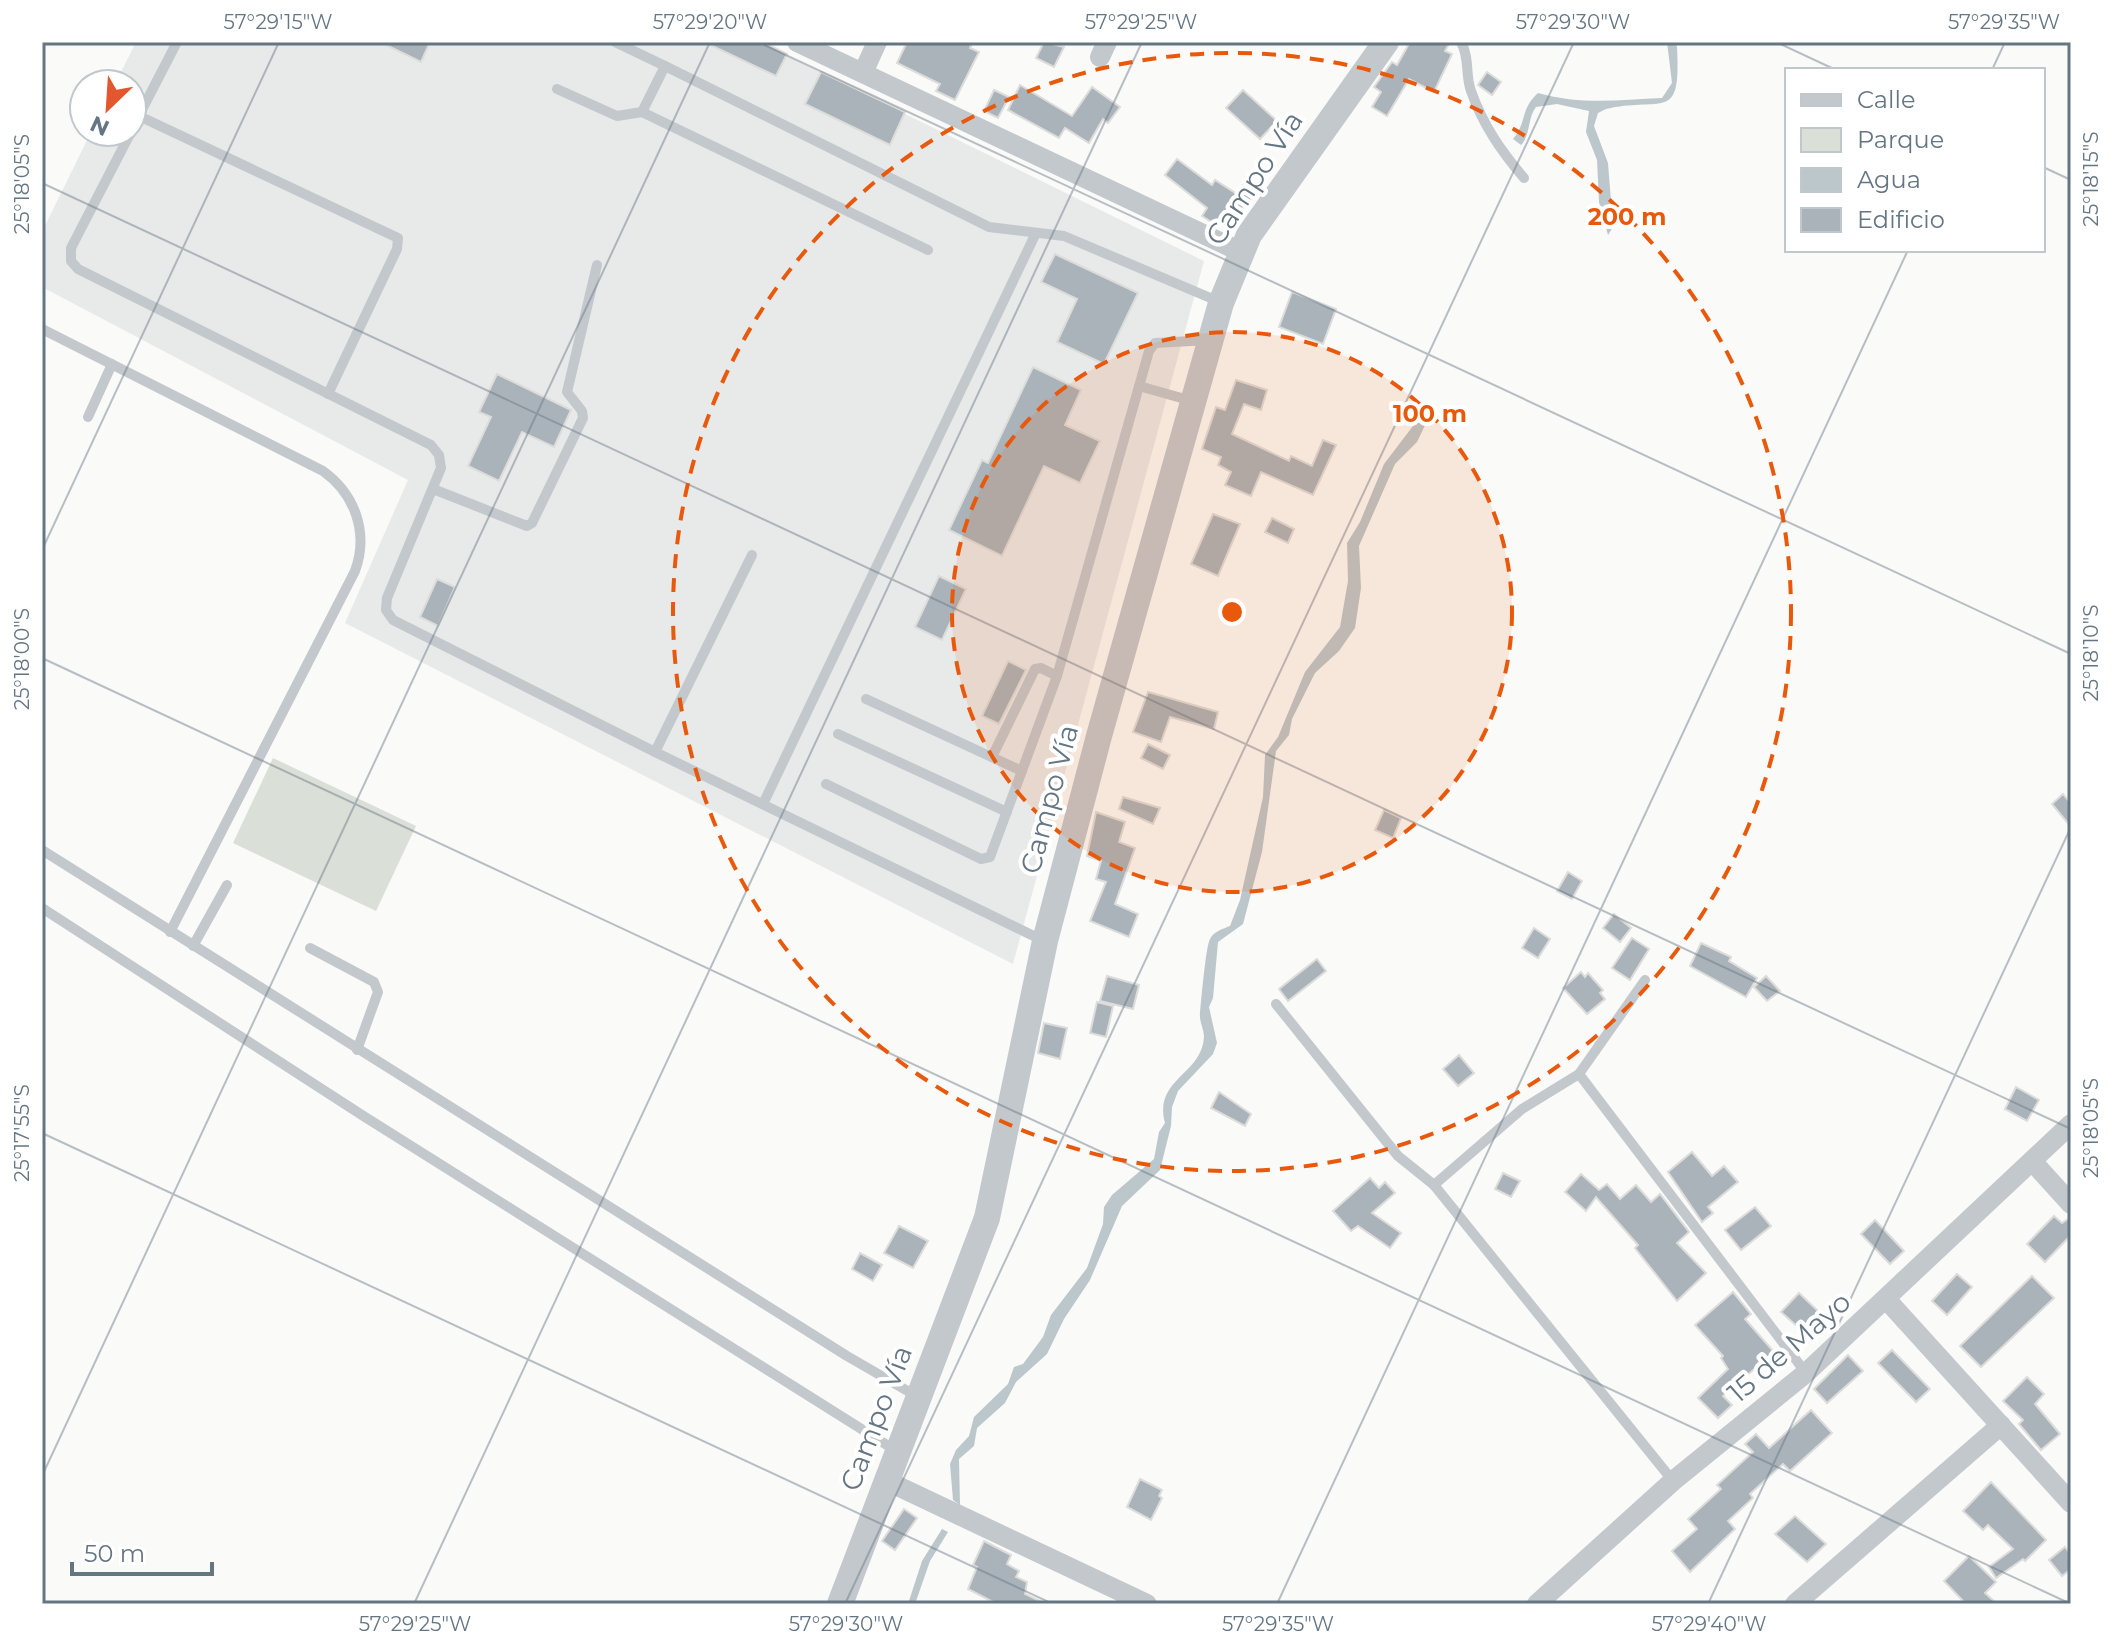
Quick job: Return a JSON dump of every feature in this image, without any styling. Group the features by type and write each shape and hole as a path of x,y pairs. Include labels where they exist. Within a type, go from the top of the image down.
{"street":[{"path":"797,42 1239,251"},
{"path":"863,73 877,42"},
{"name":"Campo Vía","path":"840,1604 987,1218 1045,941 1221,303 1239,251 1386,42"},
{"name":"15 de Mayo","path":"1537,1604 1673,1481 1806,1373 2071,1124"},
{"path":"2032,1161 2071,1204"},
{"path":"1886,1299 2071,1503"},
{"path":"1795,1604 2001,1425"},
{"path":"887,1481 1147,1604"}],"lane":[{"path":"148,98 177,42"},
{"path":"615,42 989,227 1035,235 1064,236 1221,303"},
{"path":"1461,42 1468,59 1471,91 1492,141 1524,178"},
{"path":"642,112 665,66"},
{"path":"557,89 617,116 642,112 928,250"},
{"path":"148,120 398,238 397,249 328,394"},
{"path":"122,148 71,248 71,261 78,269 431,445 439,455 441,468 387,598 386,610 393,620 655,752 1045,941"},
{"path":"763,804 1035,235"},
{"path":"433,489 527,526 532,523 583,418 582,411 567,392 597,265"},
{"path":"42,329 323,471 342,485 347,494 361,541 362,551 355,571 170,932"},
{"path":"826,784 981,859 990,857 1057,676 1139,386 1155,343 1211,340"},
{"path":"88,417 112,364"},
{"path":"1139,386 1194,401"},
{"path":"655,752 752,555"},
{"path":"992,757 1035,669 1041,668 1057,676"},
{"path":"866,699 1022,771"},
{"path":"838,734 1007,812"},
{"path":"42,850 847,1356 918,1397"},
{"path":"193,946 227,885"},
{"path":"42,908 365,1117 898,1452"},
{"path":"310,948 374,982 378,992 357,1050"},
{"path":"1434,1185 1522,1109 1579,1074 1645,980"},
{"path":"1276,1004 1398,1156 1434,1185 1673,1481"},
{"path":"1579,1074 1806,1373"}],"shaded area":[{"path":"136,42 759,42 1204,261 1013,964 345,623 408,480 42,287 42,232 83,148 148,148 148,68 123,68"}],"green space":[{"path":"273,758 416,826 376,911 233,843"}],"water":[{"path":"1667,42 1675,42 1677,47 1676,87 1672,97 1655,104 1606,109 1598,113 1594,126 1608,163 1613,227 1608,235 1599,202 1597,160 1586,132 1589,111 1557,104 1536,107 1524,141 1521,145 1513,139 1528,105 1538,93 1584,100 1662,98 1672,83"},
{"path":"1420,405 1426,407 1428,419 1417,442 1395,464 1359,546 1361,588 1355,628 1339,651 1315,673 1292,719 1289,735 1276,751 1262,852 1243,924 1218,942 1213,998 1209,1007 1217,1043 1213,1054 1178,1091 1160,1170 1122,1206 1090,1280 1064,1319 1047,1354 1016,1382 1005,1403 977,1428 974,1446 959,1459 960,1505 953,1500 950,1464 956,1450 969,1436 974,1417 1008,1384 1014,1367 1023,1364 1043,1337 1051,1315 1087,1268 1103,1224 1104,1207 1112,1195 1154,1159 1159,1132 1165,1123 1163,1108 1166,1096 1201,1050 1204,1037 1200,1013 1208,943 1214,934 1230,926 1240,900 1263,797 1265,755 1278,737 1305,672 1340,627 1348,581 1347,543 1360,522 1384,464 1416,422"},
{"path":"942,1529 948,1532 930,1561 915,1604 908,1604 922,1561"}],"building":[{"path":"380,42 430,42 421,62"},
{"path":"704,42 763,42 787,54 776,76"},
{"path":"907,42 973,42 970,48 979,52 955,100 936,91 940,84 897,63"},
{"path":"1044,42 1064,47 1054,67 1036,58"},
{"path":"1410,42 1450,42 1445,51 1452,54 1434,92 1409,79 1387,116 1372,107 1381,92 1374,87 1392,62 1397,65"},
{"path":"821,72 905,112 890,145 805,104"},
{"path":"1487,72 1501,82 1492,95 1478,85"},
{"path":"1020,85 1072,116 1092,87 1120,107 1108,123 1103,119 1089,143 1065,128 1059,138 1008,110"},
{"path":"994,90 1009,97 998,118 984,111"},
{"path":"1243,90 1277,121 1260,139 1226,108"},
{"path":"1177,159 1212,185 1215,180 1237,194 1243,184 1257,192 1235,217 1224,211 1216,225 1202,216 1207,208 1165,175"},
{"path":"1055,254 1138,293 1104,364 1057,342 1077,299 1041,282"},
{"path":"1292,292 1336,309 1323,344 1279,327"},
{"path":"1033,367 1081,390 1065,425 1100,441 1080,483 1044,466 1002,556 949,530 982,460 988,463"},
{"path":"497,374 571,410 554,447 522,432 499,481 468,466 491,417 479,412"},
{"path":"1236,380 1267,390 1261,410 1244,404 1232,434 1289,461 1291,456 1312,466 1323,440 1336,445 1313,495 1261,472 1251,496 1225,485 1231,472 1218,465 1221,457 1202,449 1216,407 1225,410"},
{"path":"1213,514 1240,524 1218,576 1191,564"},
{"path":"1272,518 1294,529 1288,543 1265,532"},
{"path":"939,576 966,589 942,640 915,627"},
{"path":"437,579 455,587 438,626 420,617"},
{"path":"1008,661 1026,670 999,724 982,716"},
{"path":"1148,692 1218,712 1214,729 1170,717 1161,742 1133,732"},
{"path":"1148,744 1170,755 1163,769 1141,758"},
{"path":"2063,794 2071,804 2071,827 2052,804"},
{"path":"1123,797 1160,808 1153,824 1119,809"},
{"path":"1384,810 1401,818 1393,838 1375,830"},
{"path":"1096,812 1125,822 1119,842 1135,848 1115,904 1138,914 1129,937 1090,921 1106,882 1096,879 1101,861 1087,856"},
{"path":"1568,872 1582,881 1572,899 1557,891"},
{"path":"1614,914 1631,928 1620,942 1603,928"},
{"path":"1534,928 1550,939 1538,958 1522,948"},
{"path":"1632,938 1649,949 1630,980 1612,968"},
{"path":"1701,943 1731,957 1729,961 1757,978 1746,997 1690,966"},
{"path":"1317,959 1326,971 1288,1001 1279,989"},
{"path":"1581,972 1585,977 1588,973 1603,990 1600,993 1605,999 1587,1014 1563,988"},
{"path":"1107,976 1139,985 1133,1009 1100,1001"},
{"path":"1766,976 1780,991 1767,1001 1754,987"},
{"path":"1097,1002 1113,1006 1106,1037 1090,1033"},
{"path":"1044,1023 1067,1028 1060,1059 1038,1053"},
{"path":"1459,1055 1474,1073 1458,1086 1443,1069"},
{"path":"2016,1087 2039,1100 2027,1121 2005,1109"},
{"path":"1219,1092 1251,1114 1245,1126 1211,1108"},
{"path":"1692,1152 1712,1176 1724,1166 1738,1182 1708,1207 1713,1213 1702,1222 1668,1172"},
{"path":"1503,1173 1520,1181 1511,1197 1495,1189"},
{"path":"1581,1174 1599,1190 1607,1184 1620,1199 1636,1185 1651,1202 1660,1194 1689,1232 1677,1243 1706,1273 1677,1301 1635,1248 1638,1245 1596,1197 1586,1211 1565,1192"},
{"path":"1370,1178 1379,1188 1385,1182 1395,1193 1372,1213 1401,1233 1390,1248 1358,1226 1351,1231 1333,1211"},
{"path":"1755,1207 1771,1226 1741,1250 1725,1230"},
{"path":"2054,1216 2062,1223 2071,1217 2071,1235 2045,1262 2027,1244"},
{"path":"1875,1220 1904,1251 1890,1264 1861,1234"},
{"path":"899,1226 928,1241 913,1268 884,1253"},
{"path":"860,1253 882,1265 873,1281 852,1269"},
{"path":"1957,1274 1972,1287 1947,1315 1932,1301"},
{"path":"2032,1276 2054,1298 1981,1367 1960,1346"},
{"path":"1733,1292 1751,1314 1745,1319 1774,1352 1723,1396 1732,1405 1718,1418 1698,1398 1728,1369 1721,1358 1723,1356 1695,1325"},
{"path":"1799,1293 1819,1312 1804,1327 1798,1327 1781,1312"},
{"path":"1892,1350 1930,1389 1916,1402 1878,1363"},
{"path":"1848,1355 1863,1371 1827,1403 1814,1389"},
{"path":"2027,1377 2044,1394 2035,1404 2060,1434 2041,1450 2019,1424 2023,1420 2003,1401"},
{"path":"1811,1410 1832,1433 1790,1471 1783,1464 1750,1494 1753,1498 1728,1521 1735,1529 1690,1572 1672,1551 1697,1529 1688,1519 1721,1489 1717,1485 1753,1452 1745,1444 1756,1434 1769,1448"},
{"path":"1140,1479 1162,1490 1159,1496 1162,1498 1151,1520 1127,1507"},
{"path":"1991,1482 2046,1540 2025,1561 2023,1559 1996,1578 1989,1567 2013,1549 1988,1525 1983,1530 1963,1511"},
{"path":"904,1509 917,1518 895,1550 882,1541"},
{"path":"1795,1516 1826,1544 1807,1562 1775,1534"},
{"path":"984,1541 1011,1555 1007,1564 1019,1571 1016,1577 1027,1582 1025,1594 1046,1604 997,1604 968,1589 977,1567 973,1565"},
{"path":"2065,1547 2071,1555 2071,1569 2062,1576 2049,1560"},
{"path":"1969,1556 1996,1582 1985,1593 1997,1604 1966,1604 1944,1581"}]}
